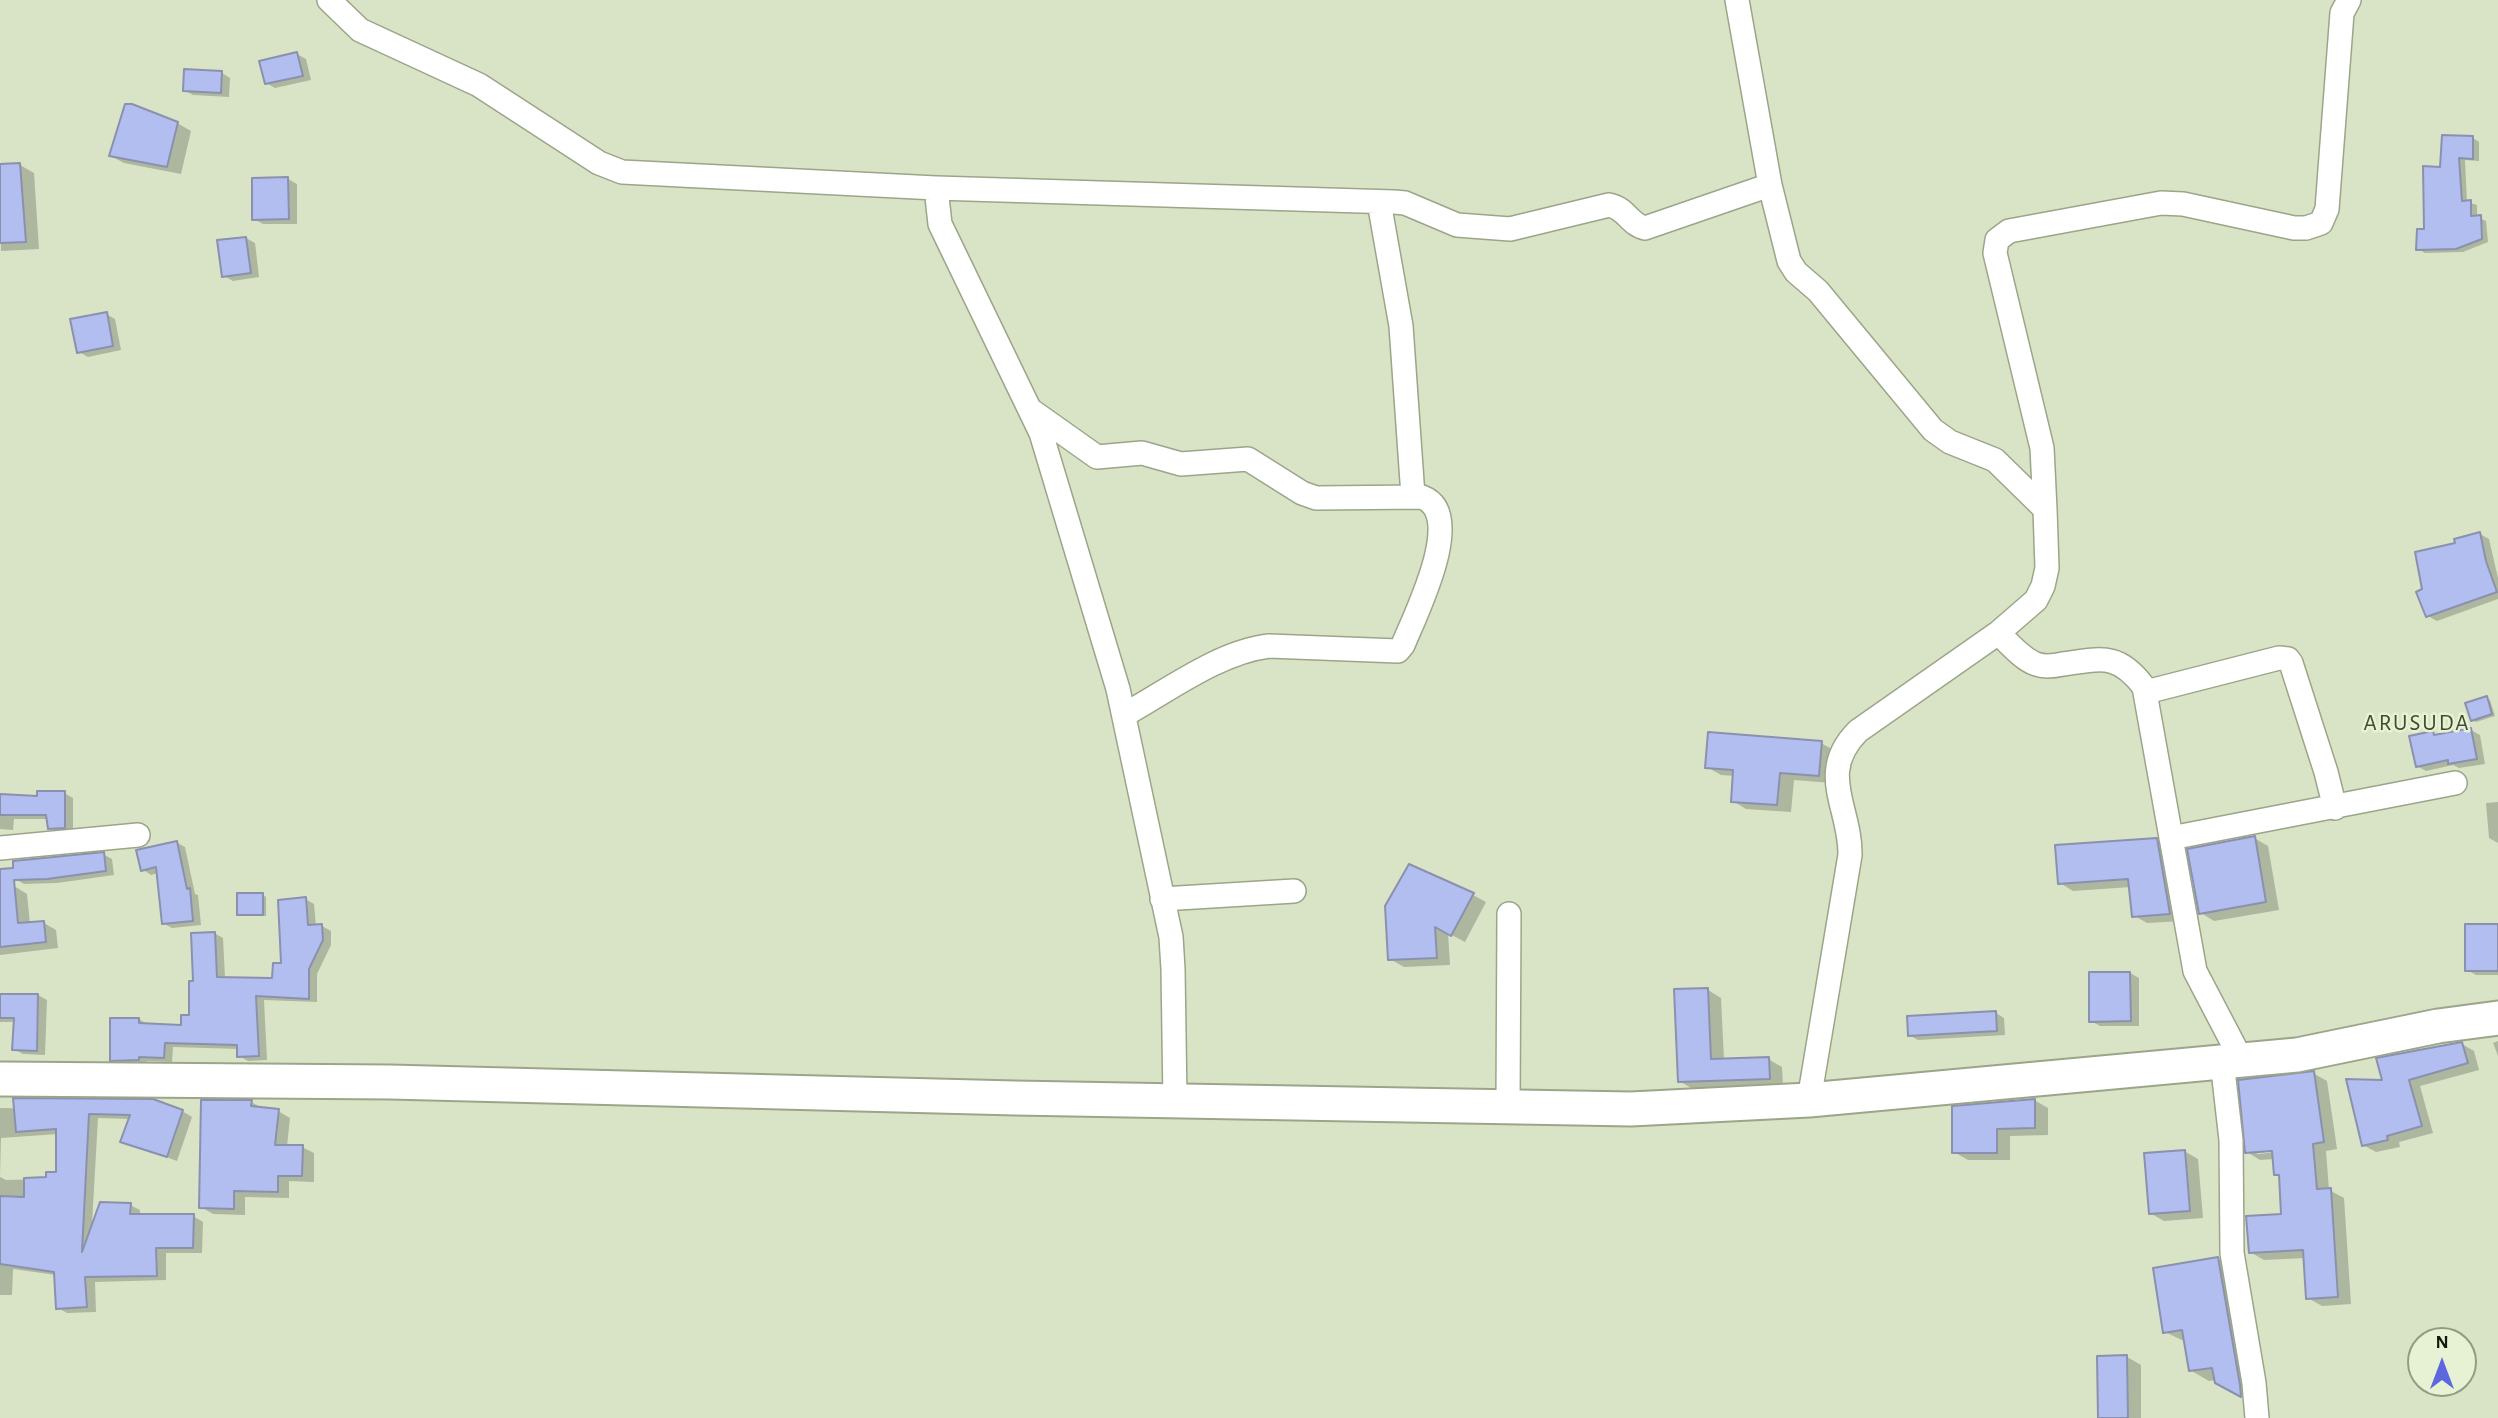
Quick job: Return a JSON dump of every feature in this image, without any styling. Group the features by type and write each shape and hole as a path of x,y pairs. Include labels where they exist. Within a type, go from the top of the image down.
{"street":[{"path":"1737,0 1770,185 1789,261 1796,272 1818,291 1933,430 1950,442 1994,460 2045,509"},
{"path":"1809,1100 1850,855 1848,832 1837,785 1836,768 1843,749 1858,732 1998,633 2036,600 2047,568 2042,448 1995,253 1997,240 2009,231 2161,203 2183,204 2294,228 2306,228 2321,222 2327,209 2343,13 2350,0"},
{"path":"340,5 370,35 479,85 610,169 637,173 936,188 1405,203 1451,223 1510,229 1605,205 1614,205 1625,211 1637,226 1645,228 1770,185"},
{"path":"936,188 940,224 1032,411 1045,446 1125,715 1171,937 1175,1100"},
{"path":"1379,202 1401,326 1413,496"},
{"path":"1032,411 1097,457 1142,453 1181,464 1248,459 1302,494 1316,498 1413,496 1428,499 1437,510 1439,539 1436,562 1403,645 1398,651 1269,646 1251,648 1223,659 1125,715"},
{"path":"1998,633 2036,664 2053,666 2103,659 2115,661 2141,683 2146,692 2195,971 2231,1060 2232,1252 2254,1383 2257,1418"},
{"path":"2146,692 2288,659 2318,747 2335,808"},
{"path":"2171,838 2455,783"},
{"path":"0,848 138,835"},
{"path":"1162,899 1294,891"},
{"path":"1508,1105 1509,914"},
{"path":"0,1079 390,1082 1631,1109 1809,1100 2297,1055 2438,1026 2498,1017"}],"building":[{"path":"297,52 303,76 265,84 259,61"},
{"path":"184,69 222,71 221,93 183,91"},
{"path":"125,104 132,104 178,122 167,167 109,156"},
{"path":"2442,135 2473,136 2473,159 2459,158 2462,201 2471,200 2471,216 2481,215 2482,239 2456,249 2416,250 2417,229 2424,229 2423,166 2440,167"},
{"path":"20,163 26,242 0,243 0,164"},
{"path":"288,177 289,219 252,220 252,178"},
{"path":"246,237 251,273 222,277 217,240"},
{"path":"107,312 113,346 77,353 70,319"},
{"path":"2480,532 2486,561 2497,592 2426,617 2416,592 2422,589 2415,552 2455,543 2454,539"},
{"path":"2487,696 2492,714 2471,721 2465,703"},
{"path":"2471,728 2477,759 2448,764 2448,760 2416,767 2409,736 2433,731 2434,735"},
{"path":"1708,732 1822,741 1819,776 1780,773 1777,805 1731,802 1733,770 1705,768"},
{"path":"37,791 65,791 65,828 48,829 46,815 0,815 0,794 37,796"},
{"path":"2255,836 2266,902 2199,914 2187,849"},
{"path":"2157,838 2170,914 2132,917 2128,879 2058,884 2055,845"},
{"path":"177,841 187,889 190,888 193,921 162,924 156,867 141,871 136,850"},
{"path":"104,852 106,871 47,879 14,880 18,923 44,921 46,942 0,947 0,869 13,868 13,861"},
{"path":"1409,864 1474,893 1451,936 1435,927 1437,958 1388,960 1385,906"},
{"path":"237,893 263,893 263,915 237,915"},
{"path":"306,897 308,925 322,924 323,940 309,969 309,999 256,996 259,1056 237,1057 237,1045 165,1043 164,1058 139,1057 139,1060 110,1061 110,1018 139,1018 139,1023 181,1025 181,1015 189,1015 189,981 193,981 191,933 215,932 217,977 272,978 273,963 281,963 278,900"},
{"path":"2465,924 2498,924 2498,971 2465,971"},
{"path":"2089,972 2130,972 2131,1021 2089,1022"},
{"path":"1708,988 1711,1059 1769,1057 1770,1079 1678,1082 1674,989"},
{"path":"0,994 38,994 37,1051 12,1050 14,1018 0,1018"},
{"path":"1996,1011 1997,1031 1908,1036 1907,1016"},
{"path":"2462,1042 2468,1063 2409,1080 2422,1126 2387,1136 2388,1140 2362,1146 2346,1079 2382,1080 2376,1058"},
{"path":"2314,1071 2324,1142 2313,1144 2317,1189 2331,1188 2338,1297 2306,1299 2303,1250 2249,1253 2246,1216 2281,1214 2279,1175 2274,1175 2272,1151 2245,1153 2238,1080"},
{"path":"13,1098 153,1099 183,1110 167,1157 120,1142 130,1115 89,1114 82,1252 100,1202 131,1203 130,1214 194,1214 193,1248 156,1248 157,1276 85,1277 87,1307 56,1309 54,1272 0,1264 0,1196 24,1197 24,1178 46,1177 46,1172 56,1172 56,1129 16,1132"},
{"path":"2035,1099 2035,1128 1997,1129 1997,1153 1952,1153 1952,1106"},
{"path":"201,1100 252,1100 251,1106 279,1109 275,1145 303,1145 302,1176 278,1176 278,1192 234,1191 234,1209 199,1208"},
{"path":"2185,1150 2190,1211 2149,1214 2144,1153"},
{"path":"2218,1257 2241,1397 2215,1383 2212,1368 2189,1371 2182,1330 2163,1333 2153,1268"},
{"path":"2127,1355 2128,1418 2098,1418 2097,1356"}],"district":[{"name":"ARUSUDA","path":"2417,723"}]}
